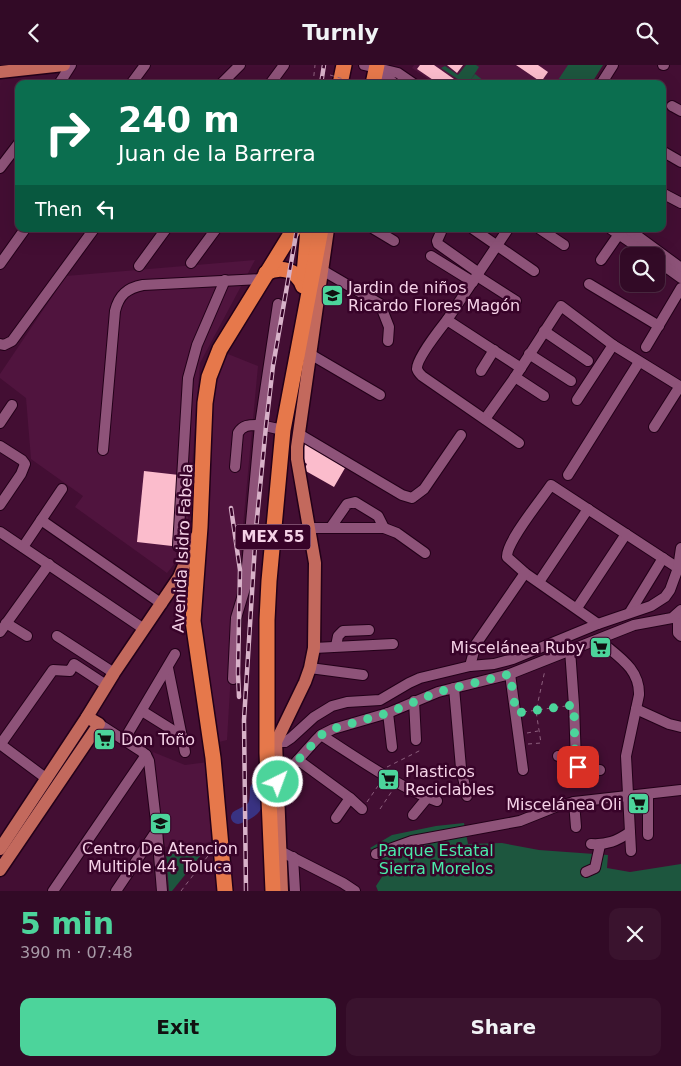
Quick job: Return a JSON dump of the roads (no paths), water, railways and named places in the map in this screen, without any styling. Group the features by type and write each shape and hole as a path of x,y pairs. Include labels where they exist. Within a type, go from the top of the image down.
{"highway":[{"path":"334,77 344,65"},
{"path":"373,66 373,80"},
{"name":"Avenida Isidro Fabela","path":"225,891 213,758 193,629 205,413 209,377 220,349 292,232"},
{"path":"290,390 308,232"},
{"name":"MEX 55","path":"272,891 272,846 267,753 268,581 283,430 320,232"},
{"path":"264,276 277,269 291,271 299,277 303,286"},
{"path":"268,686 275,715 276,742"}],"main road":[{"path":"0,73 64,65"},
{"name":"MEX 55","path":"282,891 287,855 278,782 276,742 310,669 314,647 316,578 314,555 297,459 328,232"},
{"path":"0,849 106,685 169,593 186,564 200,527"},
{"path":"169,593 179,589 186,592 191,596 193,604"},
{"path":"0,870 99,724 87,717"}],"street":[{"path":"62,80 71,65"},
{"path":"134,80 145,65"},
{"path":"225,80 240,65"},
{"path":"273,80 284,65"},
{"path":"604,80 613,65"},
{"path":"373,66 396,77"},
{"path":"0,168 15,148"},
{"path":"666,153 681,162"},
{"path":"666,195 681,203"},
{"path":"0,264 23,232"},
{"path":"0,344 4,345 12,341 92,232"},
{"path":"139,266 164,232"},
{"path":"192,263 213,232"},
{"path":"379,232 394,241"},
{"path":"441,232 437,241 438,244 477,277"},
{"path":"478,232 534,271"},
{"path":"506,232 420,360 417,370 422,376 519,443"},
{"path":"544,232 564,245"},
{"path":"601,260 619,232"},
{"path":"621,232 640,247"},
{"path":"621,232 643,247"},
{"path":"431,256 477,277 516,301"},
{"path":"665,262 681,268"},
{"path":"665,264 681,278"},
{"path":"322,270 380,305 389,327 388,341"},
{"path":"103,450 115,311 117,302 122,294 128,289 143,285 264,276"},
{"path":"178,546 188,378 197,345 225,280"},
{"path":"589,284 659,326"},
{"path":"646,347 681,288"},
{"path":"233,679 236,618 245,588 260,425 278,304"},
{"path":"485,419 518,373 561,306 613,345 680,387 654,427"},
{"path":"444,324 494,350 544,396"},
{"path":"544,331 588,361"},
{"path":"577,400 613,345"},
{"path":"481,371 494,350"},
{"path":"310,354 380,395"},
{"path":"529,354 571,381"},
{"path":"568,475 639,362"},
{"path":"0,423 12,405"},
{"path":"235,467 240,429 244,426 260,425 283,430"},
{"path":"299,434 402,495 412,498 424,489 461,435"},
{"path":"0,446 22,460 25,465 22,474 0,505"},
{"path":"598,624 526,573 507,557 507,552 513,539 552,485 678,568"},
{"path":"23,547 62,489"},
{"path":"331,527 347,504 355,502 378,516 384,528"},
{"path":"539,582 588,509"},
{"path":"42,520 162,604"},
{"path":"310,528 384,528 397,533 425,553"},
{"path":"0,532 144,629"},
{"path":"577,608 626,534"},
{"path":"276,742 284,742 291,738 314,717 332,706 347,702 380,700 420,678 470,666 494,664 513,659 598,624 651,606 665,597 674,582 681,547"},
{"path":"630,612 663,557"},
{"path":"0,632 49,564"},
{"path":"470,666 476,644 526,573"},
{"path":"679,612 678,633 681,636"},
{"path":"278,782 321,735 332,729 388,713 438,692 510,674 634,625 664,620 679,612"},
{"path":"6,623 28,636"},
{"path":"336,646 338,636 343,631 369,630"},
{"path":"57,636 114,673"},
{"path":"599,640 625,663 637,677 639,684 626,757 631,851"},
{"path":"314,647 393,645"},
{"path":"570,650 575,756 578,767 584,770 600,770"},
{"path":"124,740 175,654"},
{"path":"47,779 0,744 53,670 70,671 74,664 106,685"},
{"path":"168,668 185,752"},
{"path":"310,669 363,675"},
{"path":"510,674 523,770"},
{"path":"454,688 461,768 467,796"},
{"path":"414,701 416,740"},
{"path":"636,709 669,724 681,727"},
{"path":"142,711 182,736"},
{"path":"388,713 392,747"},
{"path":"99,724 146,755 151,772 162,891"},
{"path":"321,735 382,773 437,801"},
{"path":"52,891 146,755"},
{"path":"558,756 575,756"},
{"path":"298,760 362,809"},
{"path":"376,854 412,841 520,821 555,807 574,802 681,790"},
{"path":"648,795 648,835"},
{"path":"413,815 427,797"},
{"path":"336,818 350,798"},
{"path":"574,802 576,827"},
{"path":"116,891 157,830"},
{"path":"586,872 596,868 596,844 615,842 630,832"},
{"path":"287,855 295,891"},
{"path":"287,855 355,891"}],"waterway":[{"path":"238,817 254,807 257,789 263,785"}],"railway":[{"path":"322,80 324,65"},
{"path":"246,891 244,720 256,529 273,366 296,232"},
{"path":"231,508 240,570 239,697"}],"place":[{"name":"Jardin de niños Ricardo Flores Magón","path":"332,296"},
{"name":"Miscelánea Ruby","path":"601,647"},
{"name":"Don Toño","path":"105,739"},
{"name":"Plasticos Reciclables","path":"389,780"},
{"name":"Miscelánea Oli","path":"638,804"},
{"name":"Centro De Atencion Multiple 44 Toluca","path":"160,824"}],"park label":[{"name":"Parque Estatal Sierra Morelos","path":"436,859"}]}
